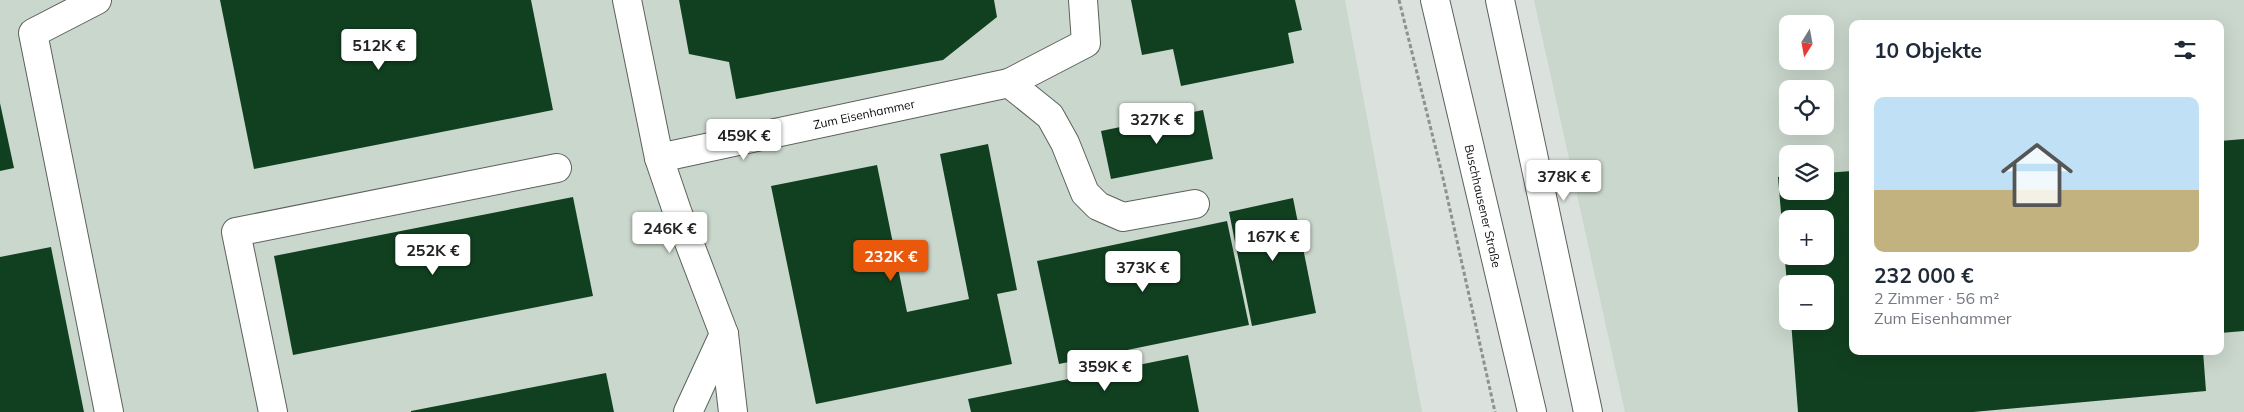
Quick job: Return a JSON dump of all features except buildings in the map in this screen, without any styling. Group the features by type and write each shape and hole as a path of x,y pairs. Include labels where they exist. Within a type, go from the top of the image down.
{"main road":[{"path":"97,0 33,33 109,412"},
{"path":"627,0 660,158 676,211 724,334 733,412"},
{"name":"Zum Eisenhammer","path":"660,158 1009,83 1086,43 1083,0"},
{"name":"Buschhausener Straße","path":"1434,0 1532,412"},
{"path":"1500,0 1588,412"},
{"path":"1009,83 1050,116 1065,142 1085,193 1098,206 1123,217 1195,204"},
{"path":"273,412 236,232 557,168"},
{"path":"688,412 724,334"}],"path":[{"path":"1399,0 1443,178 1495,412"}],"shaded area":[{"path":"0,0 1345,0 1422,412 0,412"},
{"path":"1534,0 2244,0 2244,412 1625,412"}]}
